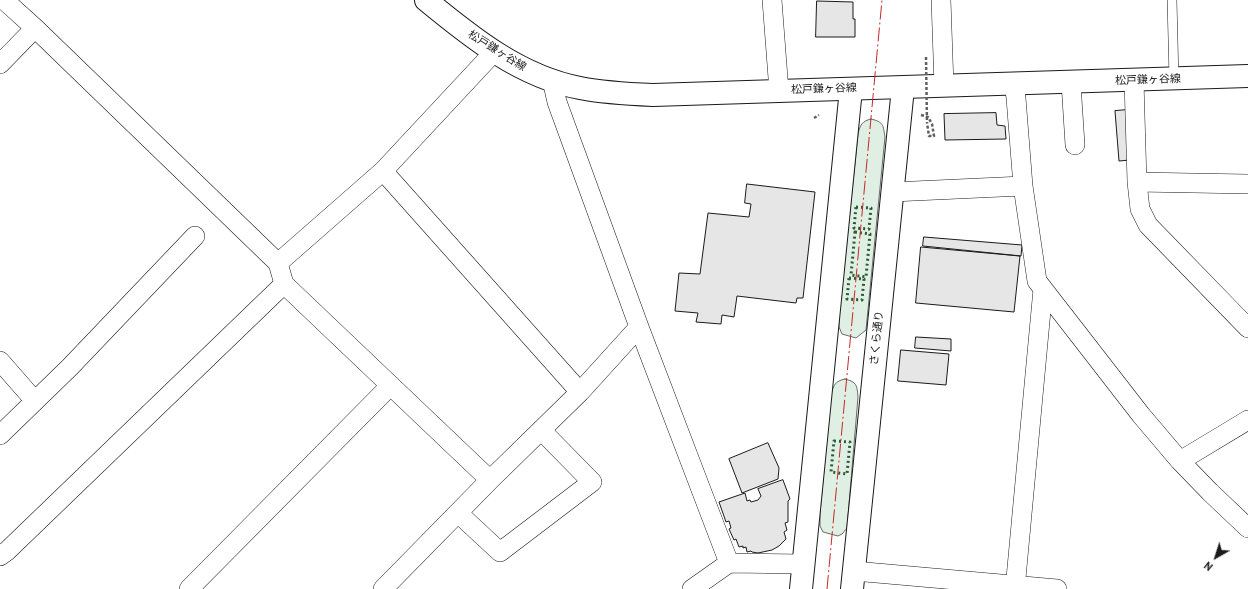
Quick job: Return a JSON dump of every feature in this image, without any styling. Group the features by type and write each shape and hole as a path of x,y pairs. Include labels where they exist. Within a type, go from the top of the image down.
{"street":[{"path":"4,0 35,28 278,263 284,284 490,480"},
{"name":"松戸鎌ヶ谷線","path":"426,0 472,37 523,69 579,88 612,94 653,95 902,88 1248,76"},
{"path":"772,0 779,91"},
{"path":"942,0 944,86"},
{"path":"0,64 35,28"},
{"path":"278,263 383,171 494,52"},
{"path":"552,80 557,102 639,327 729,563"},
{"path":"1134,80 1137,182 1140,209 1148,225 1248,328"},
{"path":"1071,82 1075,145"},
{"path":"1014,84 1023,186 1037,281 1141,415 1180,461 1248,528"},
{"name":"さくら通り","path":"853,580 902,88"},
{"path":"801,589 851,89"},
{"path":"383,171 580,392"},
{"path":"1137,182 1248,184"},
{"path":"892,192 1023,186"},
{"path":"0,435 70,367 195,236"},
{"path":"0,556 284,284"},
{"path":"1015,587 1043,289"},
{"path":"383,589 490,480 580,392 639,327"},
{"path":"0,361 35,401"},
{"path":"189,589 390,386"},
{"path":"1180,461 1248,420"},
{"path":"458,513 500,552 592,482 541,430"},
{"path":"692,589 729,563 803,564"},
{"path":"853,580 1057,589"}],"lane":[{"path":"1172,0 1174,79"}],"path":[{"path":"921,115 928,116 932,124 934,136 929,136 927,123 926,57"},
{"path":"814,118 819,116"}],"green space":[{"path":"871,119 881,123 885,137 866,330 856,338 842,334 839,327 839,315 858,134 862,124"},
{"path":"845,379 852,381 856,385 858,397 847,528 838,536 823,532 820,526 820,513 831,394 835,384"}],"building":[{"path":"817,1 853,2 855,37 816,37"},
{"path":"1127,110 1130,160 1119,161 1115,111"},
{"path":"996,113 997,125 1005,126 1006,139 945,140 944,114"},
{"path":"747,184 815,192 803,298 797,298 796,303 737,296 734,317 722,315 721,324 696,322 698,313 675,311 679,273 700,274 708,213 749,217 751,204 745,203"},
{"path":"924,237 1022,245 1021,256 923,246"},
{"path":"921,247 1020,256 1014,312 916,303"},
{"path":"916,337 951,339 951,351 915,348"},
{"path":"901,350 949,354 946,385 898,381"},
{"path":"768,443 779,468 778,479 742,493 729,459"},
{"path":"783,480 790,499 788,501 788,522 785,523 787,530 784,532 786,539 772,550 758,553 751,551 747,552 746,547 739,547 736,539 734,540 729,529 731,528 729,521 726,522 719,502 745,493 747,501 750,500 751,502 758,500 761,496 758,489"}],"hedge":[{"path":"856,207 871,208 869,229 854,228 856,207"},
{"path":"855,232 870,234 866,277 851,275 855,232"},
{"path":"849,278 864,279 862,300 847,299 849,278"},
{"path":"834,441 850,442 847,474 831,472 834,441"}],"power":[{"path":"827,589 882,0"}]}
